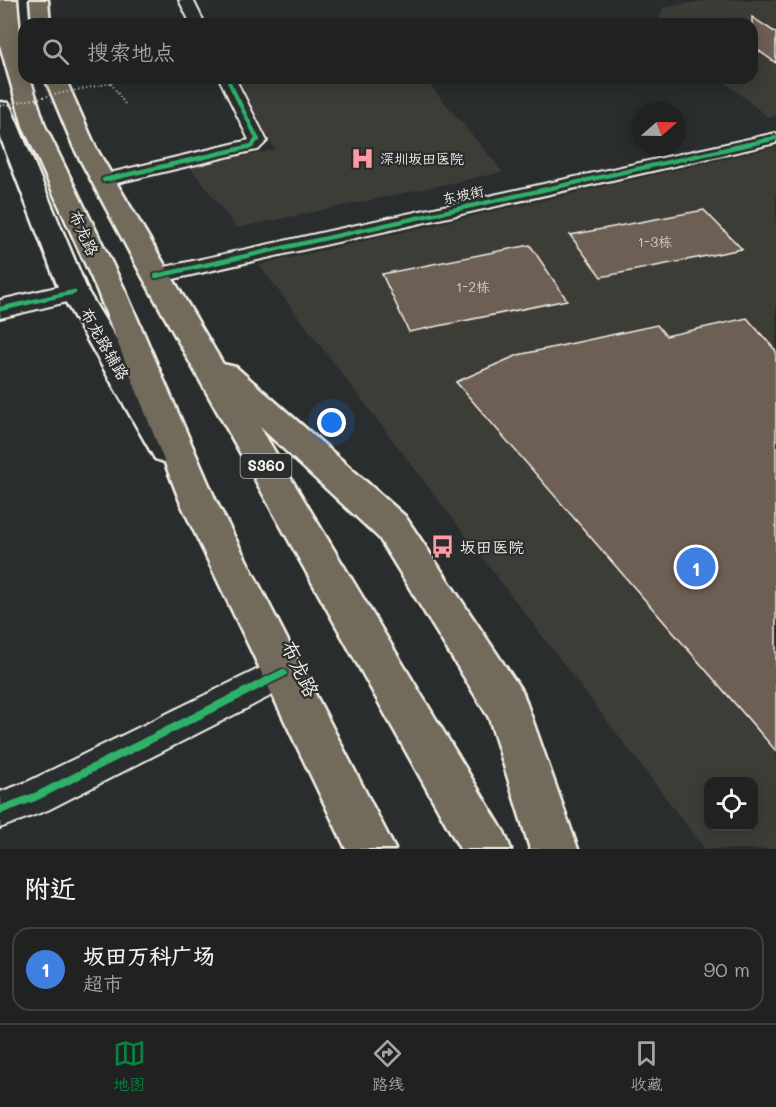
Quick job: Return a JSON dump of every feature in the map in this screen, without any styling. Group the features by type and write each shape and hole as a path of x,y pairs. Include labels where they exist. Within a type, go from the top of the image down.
{"main road":[{"name":"布龙路","path":"8,0 10,45 18,72"},
{"path":"39,0 40,18"},
{"name":"布龙路","path":"22,84 34,126 111,290 200,504 371,849"},
{"name":"S360","path":"58,84 76,127 156,276 487,849"},
{"name":"布龙路辅路","path":"0,107 74,292 200,504"},
{"path":"202,354 392,527 508,708 555,849"}],"street":[{"path":"186,0 195,18"},
{"path":"104,180 252,146 258,141 230,84"},
{"name":"东坡街","path":"156,276 776,138"},
{"path":"0,309 74,292"},
{"path":"0,810 35,796 283,674"}],"path":[{"path":"0,107 106,84"},
{"path":"112,84 125,104"}],"shaded area":[{"path":"710,0 776,0 776,116 769,118 727,84 758,84 758,18 659,18 663,8"},
{"name":"深圳坂田医院","path":"241,84 429,84 503,172 237,228 190,167 275,150"},
{"path":"776,147 776,849 705,849 259,265"}],"building":[{"path":"758,21 776,33 776,63 758,50"},
{"path":"704,210 742,249 601,277 570,235"},
{"path":"530,245 567,300 409,332 382,274"},
{"path":"747,318 776,351 776,751 456,382 518,355 657,325 666,336"}],"cycle path":[{"path":"104,180 252,146 258,141 230,84"},
{"path":"156,276 776,138"},
{"path":"0,309 74,292"},
{"path":"0,810 35,797 283,673"}],"place":[{"name":"深圳坂田医院","path":"362,159"},
{"name":"坂田医院","path":"442,547"},
{"name":"坂田万科广场","path":"696,567"}]}
